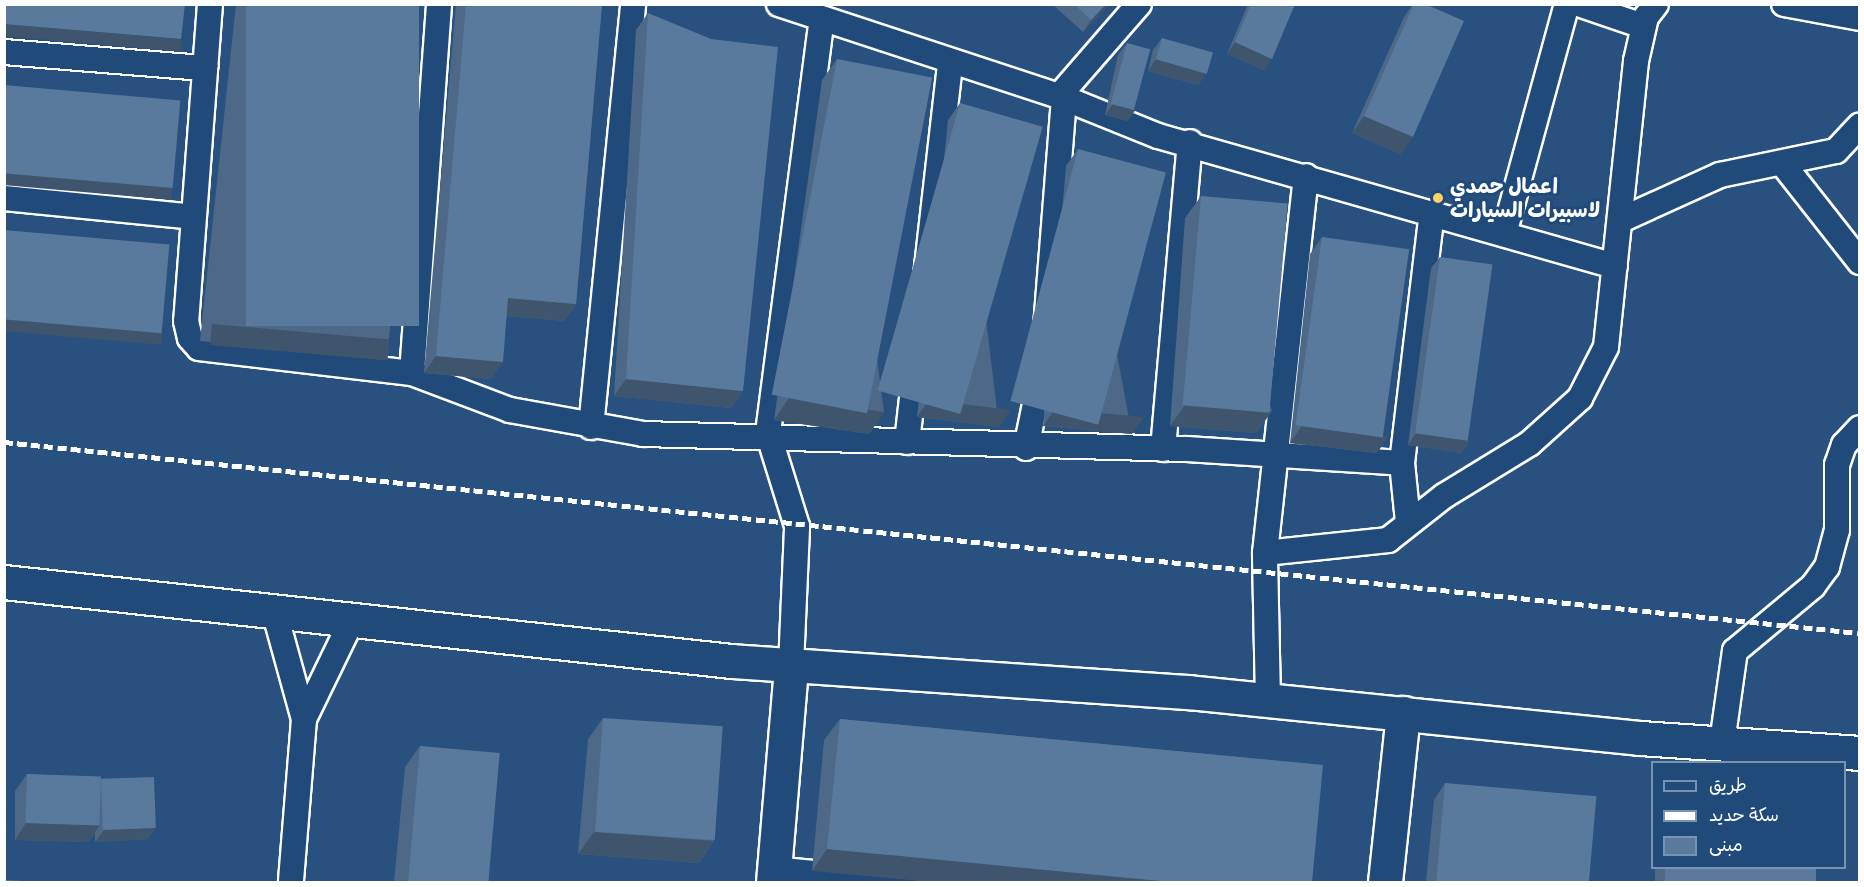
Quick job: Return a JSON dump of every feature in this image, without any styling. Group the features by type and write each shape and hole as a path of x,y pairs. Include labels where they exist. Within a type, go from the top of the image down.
{"street":[{"path":"210,4 186,321 190,338 199,348 412,374 510,410 591,427 643,434 768,433 1026,448 1273,453 1402,463"},
{"path":"412,374 439,4"},
{"path":"591,427 633,4"},
{"path":"779,4 950,64 1061,98 1158,136 1190,142 1615,266"},
{"path":"1026,448 1043,364 1061,98 1138,4"},
{"path":"1504,234 1567,4"},
{"path":"1578,4 1643,26"},
{"path":"1265,553 1384,542 1408,522 1529,444 1580,398 1606,347 1623,219 1643,26 1656,4"},
{"path":"1784,4 1860,18"},
{"path":"822,20 768,433 797,526 791,666 774,876 907,882"},
{"path":"4,52 205,68"},
{"path":"907,442 950,64"},
{"path":"1623,219 1720,175 1836,151 1860,125"},
{"path":"1163,449 1190,142"},
{"path":"1782,163 1860,262"},
{"path":"1268,700 1265,553 1273,453 1306,176"},
{"path":"4,198 194,217"},
{"path":"1408,522 1402,463 1432,213"},
{"path":"1722,743 1735,651 1813,586 1827,567 1837,530 1837,465 1844,445 1860,429"},
{"path":"4,582 275,614 791,666 1268,700 1722,743 1860,753"},
{"path":"275,614 304,719 291,882"},
{"path":"304,719 351,622"},
{"path":"1385,882 1403,714"}],"building":[{"path":"4,4 185,4 181,39 4,24"},
{"path":"246,4 419,4 419,326 246,326"},
{"path":"466,4 602,4 576,304 508,298 503,362 436,356"},
{"path":"1074,4 1106,4 1091,20"},
{"path":"1251,4 1295,4 1272,59 1235,42"},
{"path":"1414,4 1425,4 1464,21 1413,137 1364,116"},
{"path":"648,13 711,39 778,47 743,391 626,379"},
{"path":"1162,38 1213,53 1207,74 1156,59"},
{"path":"1127,43 1150,49 1134,110 1111,104"},
{"path":"837,59 932,78 867,413 772,395"},
{"path":"4,85 180,100 173,188 4,173"},
{"path":"960,103 1043,127 960,414 878,390"},
{"path":"1078,149 1166,173 1098,425 1010,401"},
{"path":"1201,196 1288,204 1269,413 1183,405"},
{"path":"4,230 169,244 162,333 4,319"},
{"path":"1322,237 1409,249 1383,437 1296,425"},
{"path":"1440,257 1492,264 1468,441 1415,433"},
{"path":"603,718 723,726 715,840 595,832"},
{"path":"840,719 1323,765 1312,882 1170,882 827,849"},
{"path":"420,746 500,753 488,882 408,882"},
{"path":"27,774 101,777 99,826 25,823"},
{"path":"154,777 156,828 103,830 101,779"},
{"path":"1445,783 1596,796 1589,882 1436,882"},
{"path":"1665,869 1816,869 1816,882 1665,882"},
{"path":"4,880 43,882 4,882"}],"railway":[{"path":"4,442 1860,633"}],"place":[{"name":"اعمال حمدي لاسبيرات السيارات","path":"1438,198"}]}
